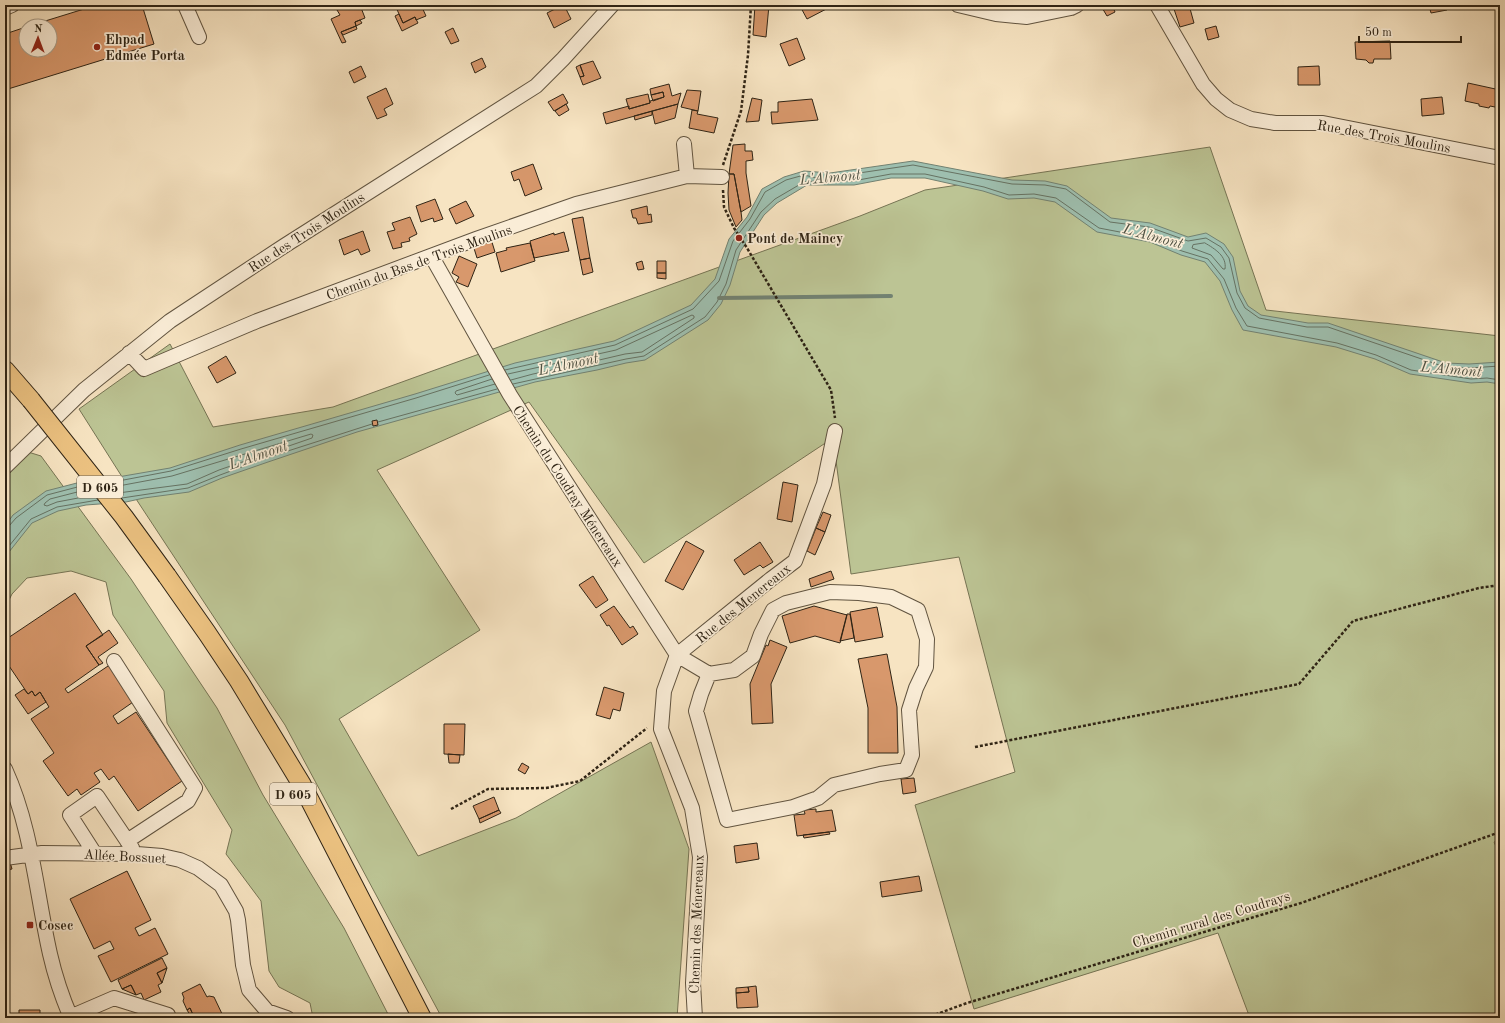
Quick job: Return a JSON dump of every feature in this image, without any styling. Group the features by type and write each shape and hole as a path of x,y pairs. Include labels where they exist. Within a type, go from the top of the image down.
{"main road":[{"name":"D 605","path":"5,370 27,404 114,504 162,578 286,782 323,848 410,1018"},
{"name":"D 605","path":"5,387 27,404"},
{"name":"D 605","path":"162,578 239,681 302,785 422,1018"}],"street":[{"path":"5,8 12,5"},
{"path":"186,5 199,37"},
{"name":"Rue des Trois Moulins","path":"5,467 84,390 170,321 277,250 536,86 563,59 612,5"},
{"path":"958,5 996,14 1027,17 1071,8 1077,5"},
{"name":"Rue des Trois Moulins","path":"1158,5 1203,84 1230,110 1251,119 1275,122 1323,123 1500,158"},
{"path":"684,144 687,176"},
{"name":"Chemin du Bas de Trois Moulins","path":"129,353 144,369 257,322 432,257 476,239 576,204 687,176 722,177"},
{"name":"Chemin du Coudray Ménereaux","path":"432,257 510,395 678,655"},
{"name":"Rue des Menereaux","path":"678,655 795,561 824,484 835,431"},
{"path":"662,717 664,691 678,655 709,674 734,670 753,656 761,634 773,610 786,603 830,592 858,593 891,598 918,610 927,639 926,667 916,688 910,710 912,755 906,770 880,774 834,786 818,798 793,807 727,820 696,711 709,674"},
{"path":"114,661 195,788 188,801 127,841"},
{"name":"Chemin des Ménereaux","path":"662,717 661,729 692,808 700,857 693,983 695,1018"},
{"path":"5,769 12,784 23,818 50,954 59,987 70,1018 114,998 168,1015 169,1018"},
{"path":"95,854 70,815 97,796 137,854"},
{"name":"Allée Bossuet","path":"5,858 31,854 137,854 162,856 180,860 198,868 221,885 237,916 243,966 250,990 267,1011 287,1018"}],"path":[{"path":"751,5 748,55 741,111 723,165 722,177 724,207 734,228 831,390 835,431"},
{"path":"974,747 1299,684 1353,621 1478,588 1500,584"},
{"path":"451,809 488,789 546,788 580,781 662,717"},
{"name":"Chemin rural des Coudrays","path":"926,1018 967,1003 1301,902 1500,832"}],"green space":[{"path":"1210,147 1266,310 1500,336 1500,840 1494,842 1500,856 1500,1018 1250,1018 1218,933 974,1009 915,805 1015,772 959,557 851,574 833,438 644,563 529,402 377,470 480,630 339,719 418,856 516,818 651,742 689,849 677,1018 442,1018 285,725 138,502 79,409 170,344 213,427 333,407 860,216 925,190"},
{"path":"28,452 41,456 131,579 217,708 263,795 344,928 390,1018 313,1018 310,1003 279,987 269,971 261,901 226,854 232,830 167,723 164,691 113,615 106,582 71,571 27,578 12,594 5,608 5,475"}],"water":[{"name":"L'Almont","path":"913,161 1012,180 1045,181 1067,186 1111,218 1150,223 1188,237 1206,233 1224,244 1233,257 1240,291 1248,306 1261,315 1308,323 1328,323 1446,363 1469,364 1500,362 1500,384 1487,382 1471,383 1410,374 1375,359 1336,347 1243,330 1232,310 1220,281 1205,262 1181,255 1150,242 1097,232 1055,202 1034,198 1008,199 983,191 925,178 891,178 854,185 807,185 777,203 764,215 740,252 730,285 721,304 708,320 645,360 535,382 357,432 222,478 189,492 126,502 86,505 58,511 32,523 5,557 5,526 13,515 46,491 100,477 112,478 170,468 240,445 515,363 614,341 691,305 715,279 729,239 747,217 762,189 784,177 804,171 830,173"}],"building":[{"name":"Ehpad Edmée Porta","path":"97,5 142,5 154,44 8,89 5,80 5,34 18,30 18,58 58,58 58,18 55,18"},
{"path":"346,5 360,5 365,18 355,22 356,26 341,32 346,42 342,43 331,19 340,15 337,10"},
{"path":"395,5 421,5 426,16 416,20 415,17 403,23"},
{"path":"563,5 571,19 554,28 547,13"},
{"path":"755,5 769,5 766,37 753,35"},
{"path":"801,5 834,5 807,19 800,6"},
{"path":"1112,5 1115,12 1107,16 1101,6"},
{"path":"1189,5 1194,23 1180,27 1174,9"},
{"path":"1204,5 1242,5 1242,7 1204,8"},
{"path":"1429,5 1445,5 1447,10 1431,13"},
{"path":"399,14 403,23 415,17 418,23 402,31 395,16"},
{"path":"360,20 362,23 356,26 355,22"},
{"path":"356,26 357,29 343,35 341,32"},
{"path":"1216,26 1219,37 1208,40 1205,29"},
{"path":"453,28 459,41 451,44 445,32"},
{"path":"797,38 805,59 789,66 780,44"},
{"path":"1390,41 1391,59 1374,59 1373,63 1369,63 1366,60 1356,59 1355,42"},
{"path":"482,58 486,67 475,73 471,63"},
{"path":"593,61 601,78 583,85 580,77 584,76 580,65"},
{"path":"580,65 584,76 580,77 576,67"},
{"path":"361,66 366,77 354,83 349,72"},
{"path":"1319,66 1320,85 1298,85 1298,67"},
{"path":"1468,83 1500,90 1500,108 1479,106 1479,104 1465,101"},
{"path":"669,84 672,96 681,93 678,104 606,124 603,113 629,106 629,109 664,97 663,92 651,95 650,89"},
{"path":"386,88 393,104 384,109 387,115 377,119 367,97"},
{"path":"687,90 701,91 698,111 681,107"},
{"path":"663,92 664,97 653,101 651,95"},
{"path":"563,94 568,103 554,111 548,102"},
{"path":"648,94 650,103 629,109 626,99"},
{"path":"1442,97 1444,114 1422,116 1421,99"},
{"path":"752,98 762,100 759,121 746,122"},
{"path":"812,99 818,120 772,124 771,112 778,112 778,102"},
{"path":"566,104 569,110 559,116 555,111"},
{"path":"678,104 675,118 655,124 652,111"},
{"path":"692,110 698,111 697,114 718,118 714,133 689,128"},
{"path":"652,111 652,115 635,120 634,116"},
{"path":"745,144 745,151 752,151 753,160 746,161 746,173 751,206 741,212 734,174 729,174 733,145"},
{"path":"533,164 542,189 525,196 519,179 514,181 511,172"},
{"path":"729,174 734,174 741,212 742,220 736,227 729,210"},
{"path":"435,199 443,219 434,222 433,218 421,222 416,206"},
{"path":"466,201 474,216 456,224 449,209"},
{"path":"647,206 648,215 651,214 652,222 638,224 636,218 633,218 631,210"},
{"path":"410,217 417,234 409,238 410,241 401,243 402,247 393,249 387,232 395,230 392,223"},
{"path":"583,217 590,258 580,260 572,219"},
{"path":"363,231 370,251 361,255 358,249 344,255 339,240"},
{"path":"564,232 569,251 534,258 530,241 554,233 554,235"},
{"path":"491,239 495,252 477,258 473,245"},
{"path":"530,243 535,261 501,272 496,253 507,250 506,248"},
{"path":"459,256 477,264 468,287 456,282 459,277 452,273"},
{"path":"590,258 593,272 583,275 580,260"},
{"path":"642,261 644,269 638,270 636,263"},
{"path":"657,261 666,261 666,273 657,273"},
{"path":"657,273 666,273 666,279 657,278"},
{"path":"226,356 236,373 217,383 208,367"},
{"path":"377,420 378,425 373,426 372,421"},
{"path":"783,482 798,485 792,522 777,519"},
{"path":"823,512 831,515 825,532 816,528"},
{"path":"816,528 825,532 815,555 807,551"},
{"path":"686,541 704,551 683,590 665,581"},
{"path":"760,542 773,562 763,568 760,565 744,575 734,560"},
{"path":"831,571 834,579 811,587 809,579"},
{"path":"593,576 608,600 596,608 579,585"},
{"path":"75,593 103,635 86,646 99,665 65,689 68,693 111,664 136,700 113,716 118,724 136,712 182,781 138,811 114,776 109,780 101,769 94,773 100,782 81,795 77,789 68,796 43,761 54,753 31,719 49,707 40,692 35,696 32,691 28,694 5,660 5,640"},
{"path":"614,606 630,628 633,626 638,634 622,645 609,625 607,626 600,615"},
{"path":"814,606 847,615 840,643 815,636 790,643 782,616"},
{"path":"877,607 883,637 855,642 850,612"},
{"path":"847,614 850,614 854,638 840,641"},
{"path":"109,630 118,643 98,657 103,663 99,665 86,646"},
{"path":"770,640 787,647 771,684 773,723 752,724 750,684 766,645 768,646"},
{"path":"887,654 897,707 898,753 868,753 868,708 858,659"},
{"path":"604,687 624,693 620,711 613,709 610,719 596,715"},
{"path":"24,689 28,694 32,691 35,696 40,692 46,702 28,714 15,695"},
{"path":"444,724 465,724 464,755 444,754"},
{"path":"448,754 460,755 459,763 449,763"},
{"path":"522,763 529,767 525,774 518,770"},
{"path":"914,778 916,792 903,794 901,779"},
{"path":"494,797 499,810 479,819 473,806"},
{"path":"816,809 816,812 832,810 836,831 797,836 794,815 805,814 804,810"},
{"path":"499,810 501,813 480,823 479,819"},
{"path":"829,832 830,834 804,838 803,835"},
{"path":"757,843 759,859 736,863 734,846"},
{"path":"5,862 10,862 12,869 7,870"},
{"path":"127,871 151,920 135,928 139,936 155,928 168,954 111,982 98,956 114,949 110,941 94,949 70,899"},
{"path":"919,876 922,891 882,897 880,882"},
{"path":"162,958 167,968 157,973 162,983 158,985 161,992 144,1000 141,993 136,995 131,985 122,989 118,980"},
{"path":"167,968 162,983 157,973"},
{"path":"200,984 207,997 214,997 224,1018 192,1018 194,1017 190,1008 187,1010 183,1001 184,998 182,993"},
{"path":"131,985 136,995 122,989"},
{"path":"756,986 758,1007 737,1008 736,993 749,992 748,987"},
{"path":"748,987 749,992 736,993 736,988"},
{"path":"190,1008 194,1017 192,1018 187,1010"},
{"path":"19,1010 40,1010 40,1018 19,1018"}],"waterway":[{"path":"719,298 891,296"}],"place":[{"name":"Ehpad Edmée Porta","path":"97,47"},
{"name":"Pont de Maincy","path":"739,238"},
{"name":"Cosec","path":"30,925"}]}
